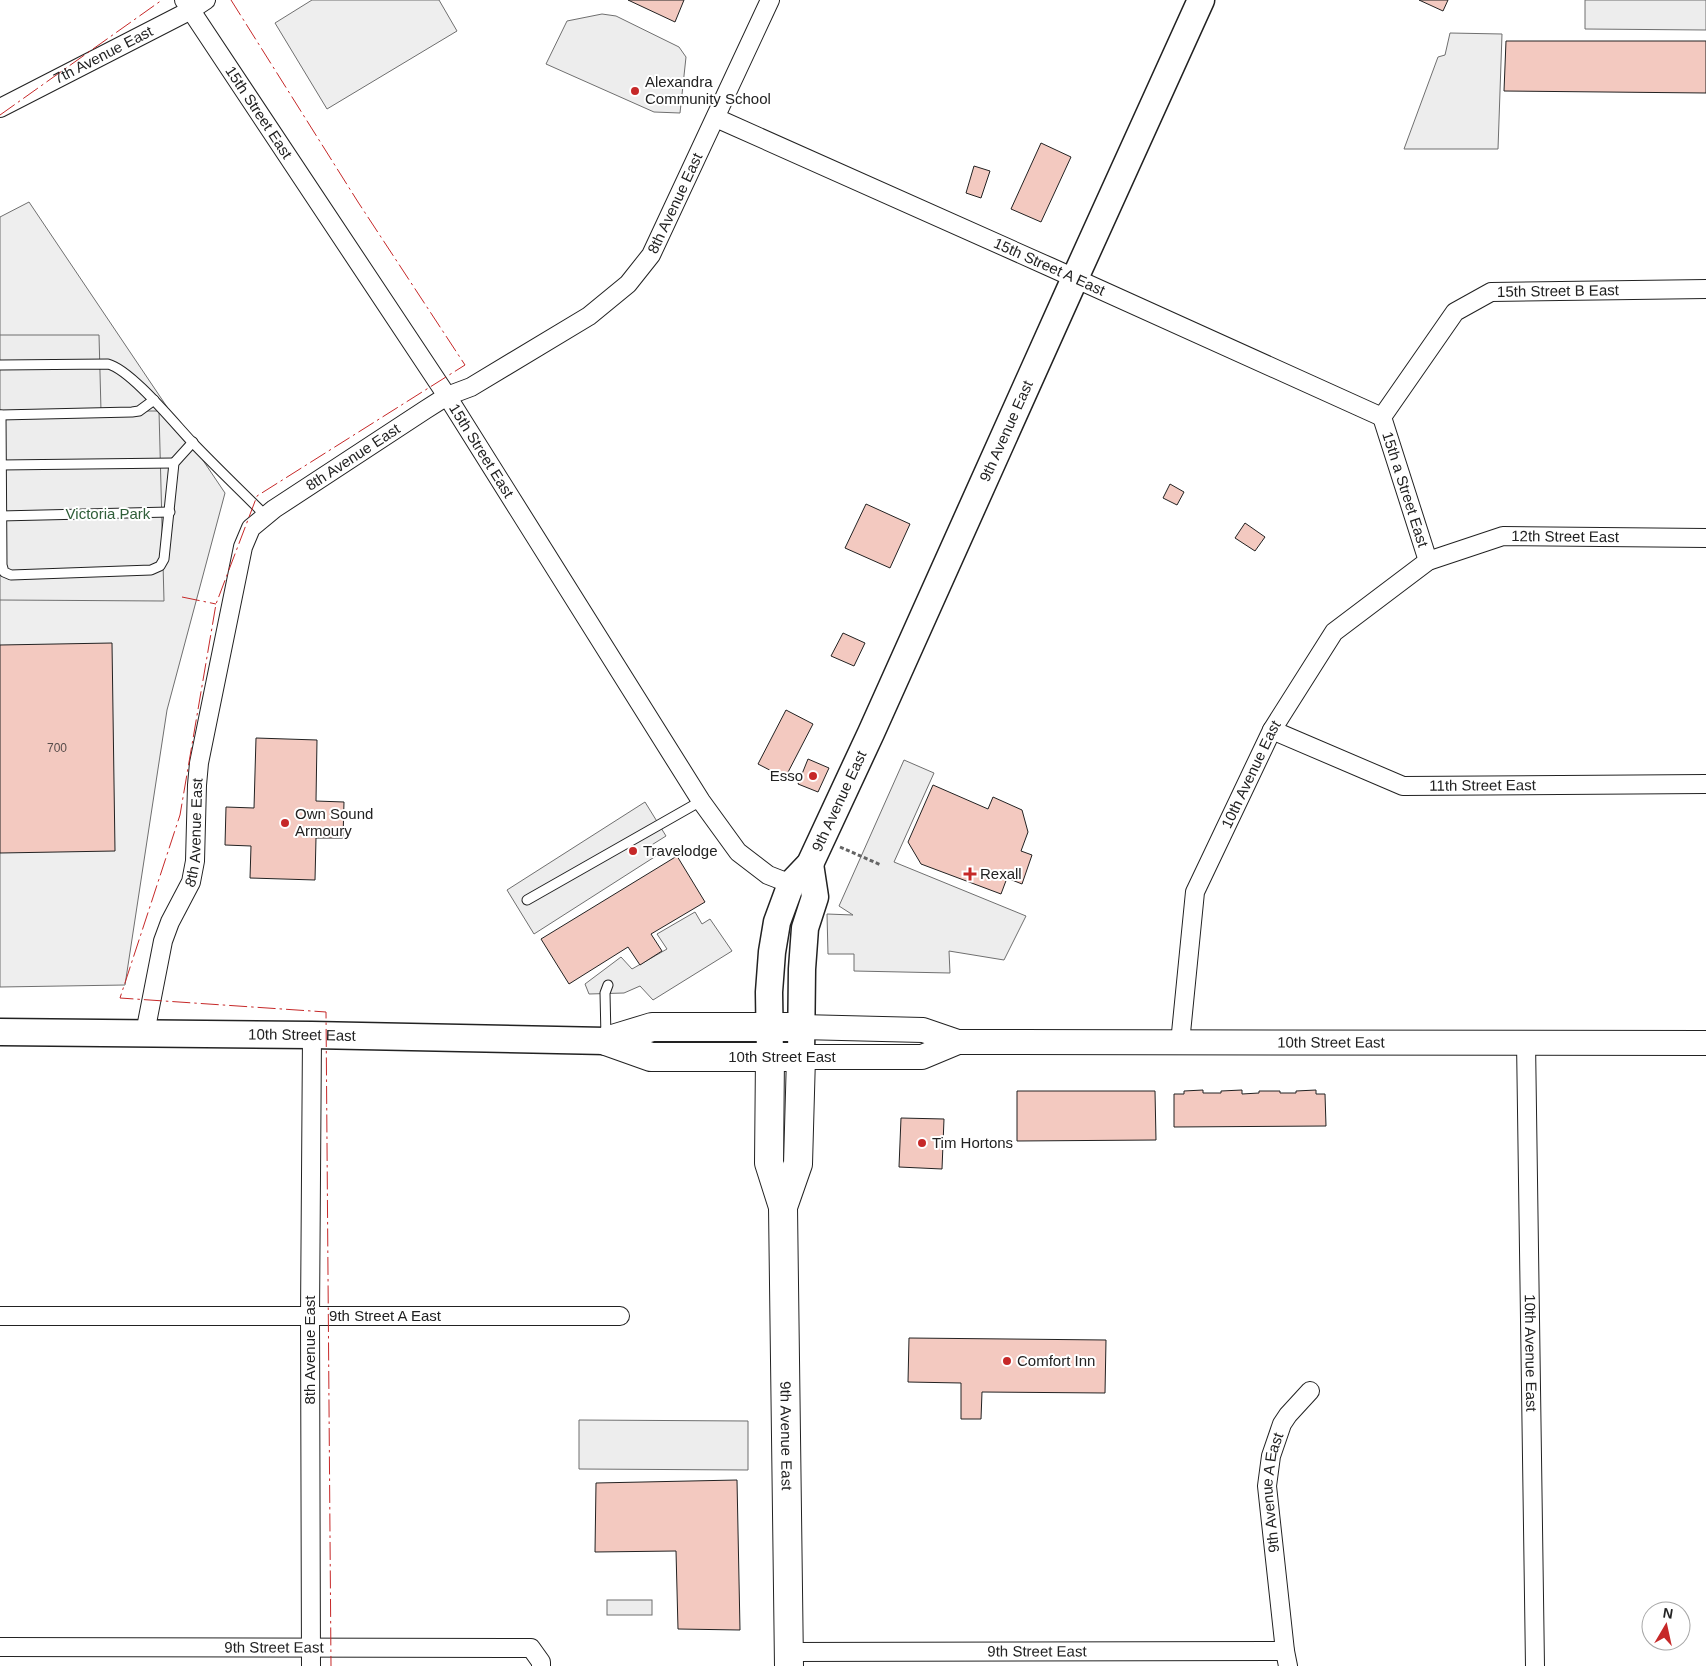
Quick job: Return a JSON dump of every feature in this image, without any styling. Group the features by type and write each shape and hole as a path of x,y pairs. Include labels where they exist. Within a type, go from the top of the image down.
{"highway":[{"name":"10th Street East","path":"606,1041 652,1027 801,1027"},
{"name":"10th Street East","path":"606,1041 651,1057 800,1057"},
{"name":"9th Avenue East","path":"770,1056 769,1162 783,1207 789,1659"},
{"name":"9th Avenue East","path":"783,1207 798,1164 800,1057"}],"main road":[{"name":"9th Avenue East","path":"770,1056 769,992 773,945 777,922 791,884 810,864 822,839 1201,0"},
{"name":"9th Avenue East","path":"801,1027 805,928 815,897 810,864"},
{"path":"800,1057 801,1027"},
{"name":"10th Street East","path":"0,1032 312,1035 606,1041"}],"street":[{"name":"7th Avenue East","path":"0,108 188,5 206,0"},
{"name":"8th Avenue East","path":"145,1033 163,942 170,922 191,882 195,861 199,763 243,547 251,528 274,509 447,396 472,387 589,316 628,284 651,255 770,0"},
{"name":"15th Street East","path":"188,5 447,396 701,801 738,852 768,875 791,884"},
{"name":"15th Street A East","path":"716,118 1382,417"},
{"name":"15th Street B East","path":"1382,417 1455,312 1491,292 1706,289"},
{"name":"15th a Street East","path":"1382,417 1428,562"},
{"name":"12th Street East","path":"1428,562 1503,536 1706,538"},
{"name":"10th Avenue East","path":"1180,1043 1195,892 1272,730 1334,632 1428,562"},
{"name":"11th Street East","path":"1272,730 1403,786 1706,784"},
{"name":"10th Street East","path":"801,1027 923,1030 958,1042 1526,1041 1706,1043"},
{"name":"8th Avenue East","path":"311,1657 310,1317 312,1035"},
{"name":"10th Avenue East","path":"1526,1041 1535,1666"},
{"name":"10th Street East","path":"800,1057 922,1057 958,1042"},
{"name":"9th Street A East","path":"0,1316 620,1316"},
{"name":"9th Avenue A East","path":"1286,1659 1267,1486 1271,1456 1282,1424 1310,1391"},
{"name":"9th Street East","path":"0,1647 311,1657 531,1648 541,1664"},
{"name":"9th Street East","path":"789,1659 1286,1659"}],"lane":[{"path":"0,365 108,364 116,366 123,370 154,400 266,516"},
{"path":"154,400 139,412 0,415 2,565 4,572 11,575 151,570 160,566 164,559 174,463 193,442"},
{"path":"1,465 174,463"},
{"path":"1,516 170,512"},
{"path":"527,900 701,801"},
{"path":"606,1041 605,993 608,985"}],"path":[{"path":"822,839 881,865"}],"green space":[{"path":"312,0 439,0 457,31 327,109 275,23"},
{"name":"Victoria Park","path":"29,202 225,493 167,710 125,985 0,987 0,217"}],"shaded area":[{"path":"1585,0 1706,0 1706,30 1585,29"},
{"path":"602,14 616,16 679,47 686,57 680,113 654,112 546,64 567,21"},
{"path":"1450,33 1502,34 1498,149 1404,149 1438,57 1445,55"},
{"path":"0,335 99,335 101,411 159,411 164,601 0,600"},
{"path":"904,760 934,773 894,862 1026,916 1004,960 949,951 950,973 854,971 854,954 828,954 827,914 853,915 839,906"},
{"path":"645,802 666,836 650,846 656,856 534,934 507,890"},
{"path":"695,912 702,924 710,919 732,951 653,1000 640,986 624,993 589,994 585,984 621,957 632,969 667,949 657,934"},
{"path":"579,1420 748,1421 748,1470 579,1469"},
{"path":"607,1600 652,1600 652,1615 607,1615"}],"building":[{"path":"628,0 684,0 675,22"},
{"path":"1419,0 1448,0 1443,11"},
{"path":"1506,41 1706,41 1706,93 1504,91"},
{"path":"1041,143 1071,157 1041,222 1011,209"},
{"path":"974,166 990,171 981,198 966,193"},
{"path":"1170,484 1184,492 1177,505 1163,498"},
{"path":"866,504 910,524 890,568 845,548"},
{"path":"1245,523 1265,537 1255,551 1235,538"},
{"path":"843,633 865,643 854,666 831,656"},
{"path":"112,643 115,851 0,853 0,645"},
{"path":"786,710 813,724 785,778 758,764"},
{"name":"Own Sound Armoury","path":"256,738 317,740 316,801 344,802 343,838 316,838 315,880 250,878 251,846 225,845 226,807 254,808"},
{"name":"Esso","path":"808,759 829,768 818,792 798,784"},
{"path":"933,785 988,809 993,797 1022,810 1028,832 1021,851 1032,855 1022,884 1007,878 1001,894 921,864 908,842"},
{"path":"677,856 705,902 651,934 662,951 640,965 628,947 569,984 541,939"},
{"path":"1203,1090 1203,1093 1221,1093 1221,1091 1242,1090 1242,1094 1259,1093 1259,1091 1296,1093 1296,1091 1316,1090 1316,1094 1325,1094 1326,1126 1174,1127 1174,1094 1184,1094 1184,1091"},
{"path":"1017,1091 1155,1091 1156,1140 1017,1141"},
{"name":"Tim Hortons","path":"901,1118 944,1119 942,1169 899,1167"},
{"name":"Comfort Inn","path":"909,1338 1106,1340 1105,1393 982,1392 981,1419 961,1419 961,1383 908,1382"},
{"path":"737,1480 740,1630 678,1629 676,1551 595,1552 596,1483"}],"power":[{"path":"0,115 162,0"},
{"path":"231,0 358,202 465,365 257,496 216,604 180,815 120,998 326,1012 331,1666"},
{"path":"182,597 216,604"}],"place":[{"name":"Alexandra Community School","path":"635,91"},
{"name":"Esso","path":"813,776"},
{"name":"Own Sound Armoury","path":"285,823"},
{"name":"Travelodge","path":"633,851"},
{"name":"Rexall","path":"970,874"},
{"name":"Tim Hortons","path":"922,1143"},
{"name":"Comfort Inn","path":"1007,1361"}]}
